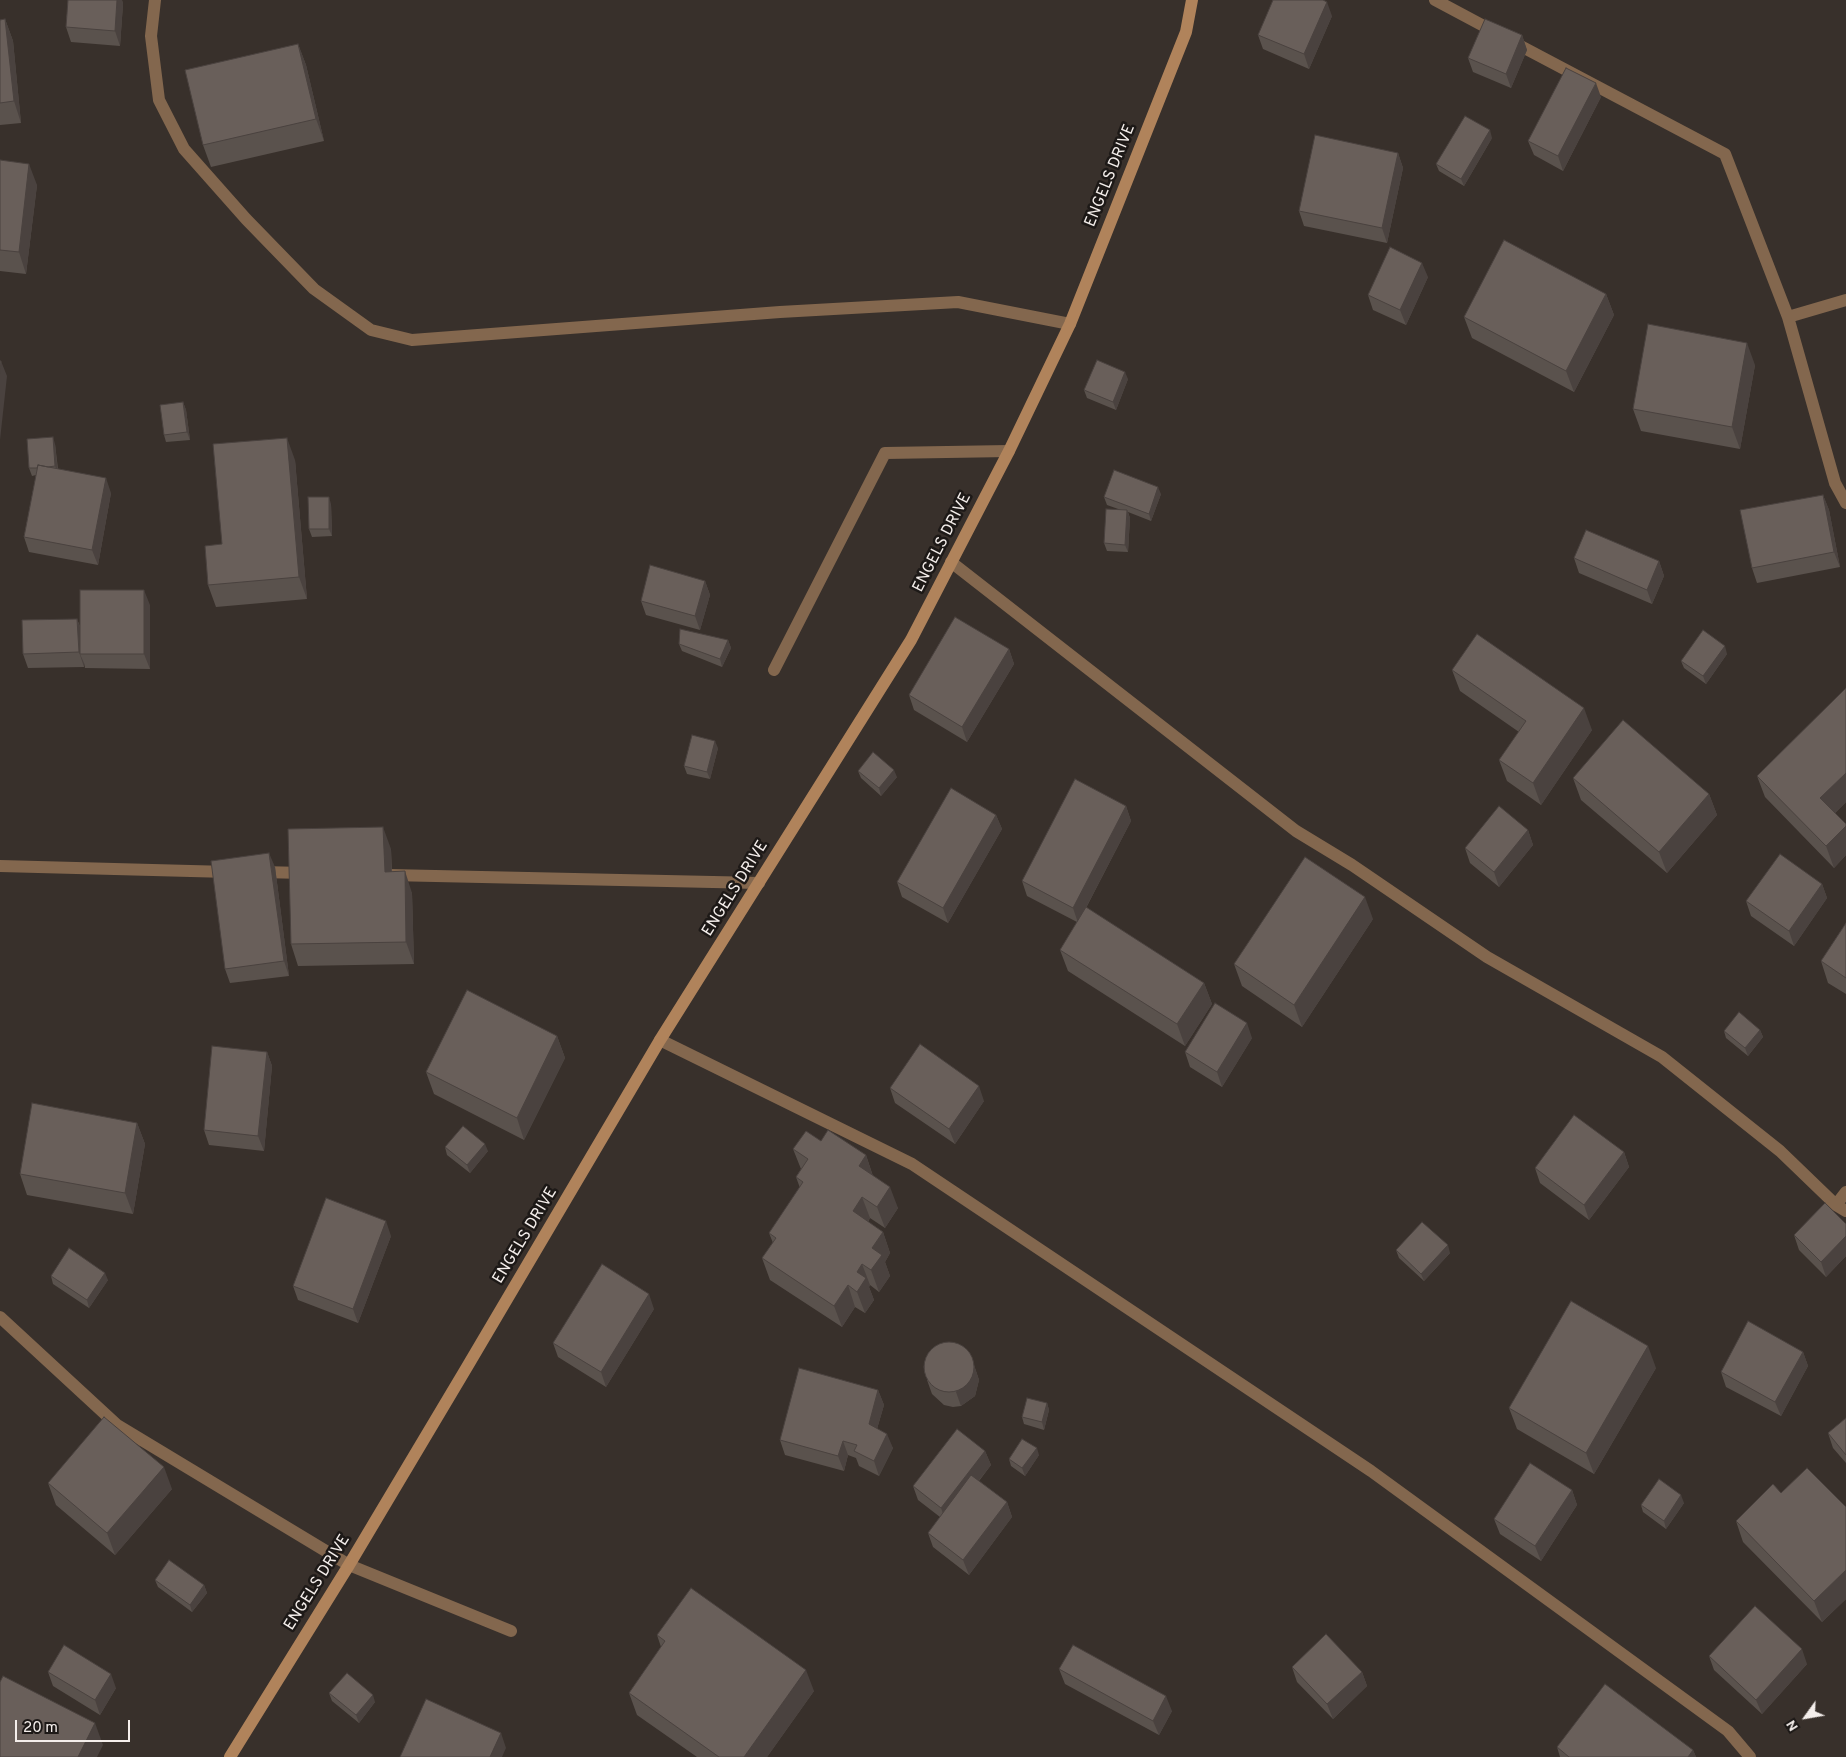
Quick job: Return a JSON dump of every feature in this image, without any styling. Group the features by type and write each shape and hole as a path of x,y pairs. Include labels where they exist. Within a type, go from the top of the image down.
{"street":[{"path":"155,0 151,36 159,100 184,148 246,219 314,290 371,330 412,340 780,312 958,302 1070,324"},
{"name":"ENGELS DRIVE","path":"230,1757 349,1565 660,1040 910,640 1009,451 1070,324 1186,32 1192,0"},
{"path":"1435,0 1725,154 1788,317 1835,483 1846,503"},
{"path":"1788,317 1846,300"},
{"path":"774,670 885,453 1009,451"},
{"path":"951,562 1296,831 1352,865 1487,957 1662,1057 1780,1151 1841,1208 1846,1192"},
{"path":"0,866 319,874"},
{"path":"379,875 759,884"},
{"path":"660,1040 912,1164 1371,1472 1728,1731 1750,1757"},
{"path":"0,1317 118,1425 349,1565 511,1630"}],"building":[{"path":"68,0 117,0 115,31 66,27"},
{"path":"1273,0 1323,0 1327,2 1304,54 1258,35"},
{"path":"5,19 14,101 0,103 0,20"},
{"path":"1485,19 1522,35 1506,74 1468,58"},
{"path":"298,44 316,119 203,145 185,70"},
{"path":"1566,68 1596,83 1558,156 1528,141"},
{"path":"1465,116 1490,130 1461,179 1436,164"},
{"path":"1315,135 1398,153 1382,228 1299,211"},
{"path":"0,160 29,164 19,252 0,250"},
{"path":"1504,240 1606,294 1566,371 1464,317"},
{"path":"1390,247 1422,263 1400,310 1368,295"},
{"path":"1648,324 1747,343 1732,427 1633,409"},
{"path":"1097,360 1125,372 1113,402 1084,390"},
{"path":"183,402 187,432 164,435 160,405"},
{"path":"53,437 55,466 38,465 37,468 29,468 27,439"},
{"path":"287,438 299,577 208,585 205,546 222,544 213,444"},
{"path":"38,465 106,478 92,550 24,537"},
{"path":"1114,470 1158,487 1149,514 1104,497"},
{"path":"1823,495 1834,552 1752,568 1740,510"},
{"path":"308,497 329,497 329,529 309,529"},
{"path":"1106,509 1127,510 1125,545 1104,543"},
{"path":"1586,530 1659,561 1647,590 1574,558"},
{"path":"650,565 705,581 695,616 641,601"},
{"path":"80,590 144,590 144,654 80,654"},
{"path":"955,617 1009,649 962,727 909,695"},
{"path":"77,619 79,652 23,654 22,620"},
{"path":"680,629 728,640 720,659 679,644"},
{"path":"1703,630 1725,646 1703,676 1681,661"},
{"path":"1477,634 1584,708 1533,783 1499,760 1526,721 1452,670"},
{"path":"1846,688 1846,773 1820,798 1846,826 1826,846 1757,776"},
{"path":"1623,720 1709,794 1659,852 1573,778"},
{"path":"692,735 715,741 707,772 684,766"},
{"path":"873,752 894,770 879,788 858,771"},
{"path":"1075,779 1126,806 1073,908 1022,881"},
{"path":"951,788 996,815 943,908 897,882"},
{"path":"1499,806 1528,830 1494,872 1465,848"},
{"path":"383,827 385,872 405,871 406,942 291,944 288,829"},
{"path":"269,853 284,961 225,969 211,861"},
{"path":"1780,854 1822,884 1789,931 1746,901"},
{"path":"1305,857 1365,897 1294,1005 1234,964"},
{"path":"1086,907 1204,983 1177,1024 1060,950"},
{"path":"1846,923 1846,978 1821,961"},
{"path":"467,990 557,1036 517,1118 426,1072"},
{"path":"1215,1003 1247,1023 1217,1072 1185,1052"},
{"path":"1739,1012 1760,1030 1745,1048 1724,1031"},
{"path":"920,1044 979,1086 949,1129 890,1088"},
{"path":"212,1046 267,1052 258,1136 204,1130"},
{"path":"32,1103 137,1123 125,1193 20,1174"},
{"path":"1574,1115 1624,1152 1584,1205 1535,1168"},
{"path":"463,1126 485,1144 467,1165 445,1147"},
{"path":"828,1130 866,1155 859,1166 890,1187 877,1207 862,1197 853,1211 883,1232 872,1248 882,1255 871,1270 862,1264 857,1272 866,1278 857,1292 848,1285 834,1306 762,1258 776,1238 769,1233 803,1182 796,1177 808,1159 793,1149 806,1131 821,1141"},
{"path":"326,1198 386,1221 353,1309 293,1286"},
{"path":"1825,1203 1846,1224 1846,1236 1821,1262 1794,1235"},
{"path":"1422,1222 1448,1245 1421,1274 1396,1250"},
{"path":"69,1248 105,1273 87,1300 51,1276"},
{"path":"602,1264 649,1294 601,1372 553,1343"},
{"path":"1571,1301 1648,1346 1586,1453 1509,1408"},
{"path":"1748,1321 1803,1352 1775,1402 1721,1372"},
{"path":"949,1342 967,1349 974,1367 967,1385 949,1392 931,1385 924,1367 931,1349"},
{"path":"799,1368 878,1390 869,1424 887,1434 874,1461 854,1451 857,1445 843,1441 838,1456 780,1440"},
{"path":"1027,1398 1047,1403 1042,1422 1022,1417"},
{"path":"104,1417 164,1467 107,1533 48,1483"},
{"path":"1846,1418 1846,1455 1828,1433"},
{"path":"957,1429 985,1451 941,1508 913,1486"},
{"path":"1022,1439 1037,1448 1022,1468 1009,1459"},
{"path":"1530,1463 1572,1490 1535,1546 1494,1519"},
{"path":"1807,1468 1846,1507 1846,1570 1814,1601 1736,1521 1773,1484 1781,1493"},
{"path":"971,1475 1007,1502 963,1560 928,1533"},
{"path":"1659,1479 1681,1495 1664,1521 1641,1505"},
{"path":"169,1560 204,1585 190,1605 155,1580"},
{"path":"691,1588 806,1670 744,1757 719,1757 629,1693 665,1641 657,1635"},
{"path":"1755,1606 1802,1649 1756,1700 1709,1656"},
{"path":"1326,1634 1362,1672 1327,1704 1292,1667"},
{"path":"64,1645 111,1674 95,1700 48,1672"},
{"path":"1073,1645 1166,1696 1153,1721 1059,1669"},
{"path":"347,1673 373,1695 356,1715 329,1693"},
{"path":"3,1676 95,1723 78,1757 0,1757 0,1682"},
{"path":"1605,1684 1693,1750 1688,1757 1569,1757 1557,1747"},
{"path":"426,1699 501,1733 490,1757 400,1757"}]}
